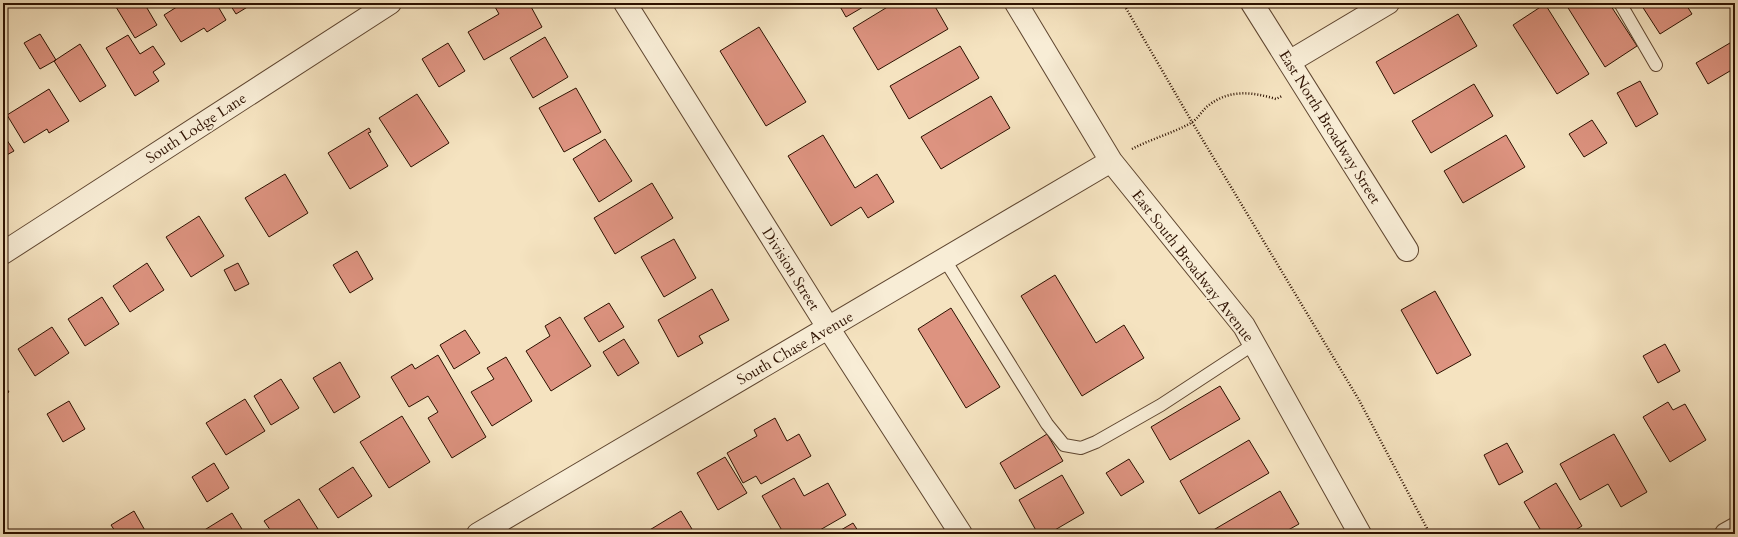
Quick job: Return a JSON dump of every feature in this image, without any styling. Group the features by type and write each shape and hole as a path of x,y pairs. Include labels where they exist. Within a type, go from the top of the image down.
{"street":[{"name":"South Lodge Lane","path":"3,253 390,3"},
{"name":"Division Street","path":"625,3 829,329 961,534"},
{"name":"East South Broadway Avenue","path":"1016,3 1111,161 1244,326 1360,534"},
{"name":"East North Broadway Street","path":"1252,3 1407,250"},
{"path":"1289,62 1388,3"},
{"name":"South Chase Avenue","path":"478,534 829,329 1111,161"},
{"path":"1726,534 1735,529"}],"lane":[{"path":"1620,3 1656,65"},
{"path":"945,260 1047,424 1064,445 1081,448 1096,442 1161,405 1254,344"}],"path":[{"path":"1123,3 1192,122 1360,400 1430,534"},
{"path":"1111,161 1149,140 1192,122 1208,105 1222,97 1238,92 1257,93 1276,99 1304,86"}],"building":[{"path":"123,3 144,3 157,25 135,38 116,7"},
{"path":"183,3 216,3 226,20 207,32 204,28 181,42 164,15"},
{"path":"229,3 254,3 236,14"},
{"path":"501,3 529,3 542,27 484,60 468,32 499,14 495,7"},
{"path":"838,3 870,3 846,17"},
{"path":"894,3 933,3 948,29 878,70 853,28"},
{"path":"1565,3 1609,3 1637,46 1605,67"},
{"path":"1640,3 1685,3 1692,14 1660,34"},
{"path":"1545,4 1589,74 1557,94 1513,25"},
{"path":"1458,14 1477,46 1394,94 1376,62"},
{"path":"759,27 806,102 766,126 720,51"},
{"path":"40,34 56,60 40,69 24,43"},
{"path":"128,35 140,54 153,46 165,64 153,72 159,81 135,96 106,48"},
{"path":"545,37 568,77 533,98 510,58"},
{"path":"1735,40 1735,68 1708,84 1696,63"},
{"path":"448,43 465,71 439,87 422,59"},
{"path":"80,44 106,86 80,102 54,61"},
{"path":"960,46 979,78 909,119 890,86"},
{"path":"1640,81 1658,114 1636,127 1617,93"},
{"path":"1474,84 1493,116 1431,153 1412,121"},
{"path":"576,88 601,132 564,152 539,108"},
{"path":"49,89 69,121 49,133 47,129 24,143 7,115"},
{"path":"417,94 449,143 411,167 379,118"},
{"path":"991,96 1010,128 941,169 921,137"},
{"path":"1592,120 1607,143 1584,157 1569,134"},
{"path":"369,128 371,132 368,133 388,166 350,189 328,153"},
{"path":"3,134 14,151 3,157"},
{"path":"823,135 855,188 877,174 894,202 868,218 861,207 831,226 788,156"},
{"path":"1506,135 1525,167 1463,203 1444,171"},
{"path":"605,139 632,181 599,202 573,159"},
{"path":"285,174 308,213 269,237 245,198"},
{"path":"652,183 673,218 615,254 594,218"},
{"path":"199,216 224,256 191,277 166,237"},
{"path":"674,239 696,278 664,297 641,257"},
{"path":"357,251 373,279 350,293 333,265"},
{"path":"147,263 164,290 130,312 113,286"},
{"path":"238,263 249,284 235,291 224,270"},
{"path":"1055,275 1096,343 1124,325 1144,358 1082,396 1021,296"},
{"path":"712,289 729,320 699,336 703,343 678,357 658,320"},
{"path":"1435,291 1471,355 1437,374 1401,310"},
{"path":"102,297 119,324 85,346 68,319"},
{"path":"609,303 624,327 599,342 584,318"},
{"path":"951,308 1000,387 966,408 918,329"},
{"path":"560,317 591,366 551,391 526,351 550,336 545,326"},
{"path":"52,327 69,353 35,376 18,349"},
{"path":"465,330 480,353 454,369 440,345"},
{"path":"624,339 639,363 618,376 603,352"},
{"path":"1665,344 1680,371 1658,383 1643,356"},
{"path":"438,355 486,437 452,458 428,418 438,412 428,396 409,407 391,377 412,364 415,369"},
{"path":"506,357 532,401 492,426 471,392 494,379 487,368"},
{"path":"340,362 360,397 334,413 313,378"},
{"path":"281,379 299,408 271,425 254,396"},
{"path":"3,383 9,392 3,395"},
{"path":"1220,386 1240,419 1170,460 1151,427"},
{"path":"245,399 265,431 226,455 206,423"},
{"path":"69,401 85,429 63,442 47,414"},
{"path":"1668,402 1673,410 1685,404 1706,440 1670,462 1643,417"},
{"path":"402,416 430,462 389,488 360,442"},
{"path":"775,418 787,441 799,434 811,456 761,484 756,476 743,483 727,453 757,436 754,430"},
{"path":"1047,434 1063,461 1015,489 1000,463"},
{"path":"1614,434 1647,492 1621,507 1608,484 1580,500 1560,464"},
{"path":"1249,440 1269,473 1199,514 1180,481"},
{"path":"1507,443 1523,472 1499,485 1484,455"},
{"path":"725,457 747,493 718,510 697,473"},
{"path":"1129,459 1144,482 1121,496 1106,473"},
{"path":"214,463 229,488 207,502 192,477"},
{"path":"353,467 372,496 338,518 319,489"},
{"path":"1062,475 1084,513 1048,534 1038,534 1019,500"},
{"path":"794,478 804,496 828,483 846,515 813,534 784,534 762,496"},
{"path":"1556,483 1582,526 1569,534 1543,534 1524,502"},
{"path":"1280,491 1299,524 1281,534 1212,534 1210,532"},
{"path":"299,499 318,529 309,534 273,534 264,521"},
{"path":"134,511 147,534 117,534 111,525"},
{"path":"681,511 695,534 643,534"},
{"path":"232,513 245,534 198,534"},
{"path":"853,523 860,534 834,534"}]}
